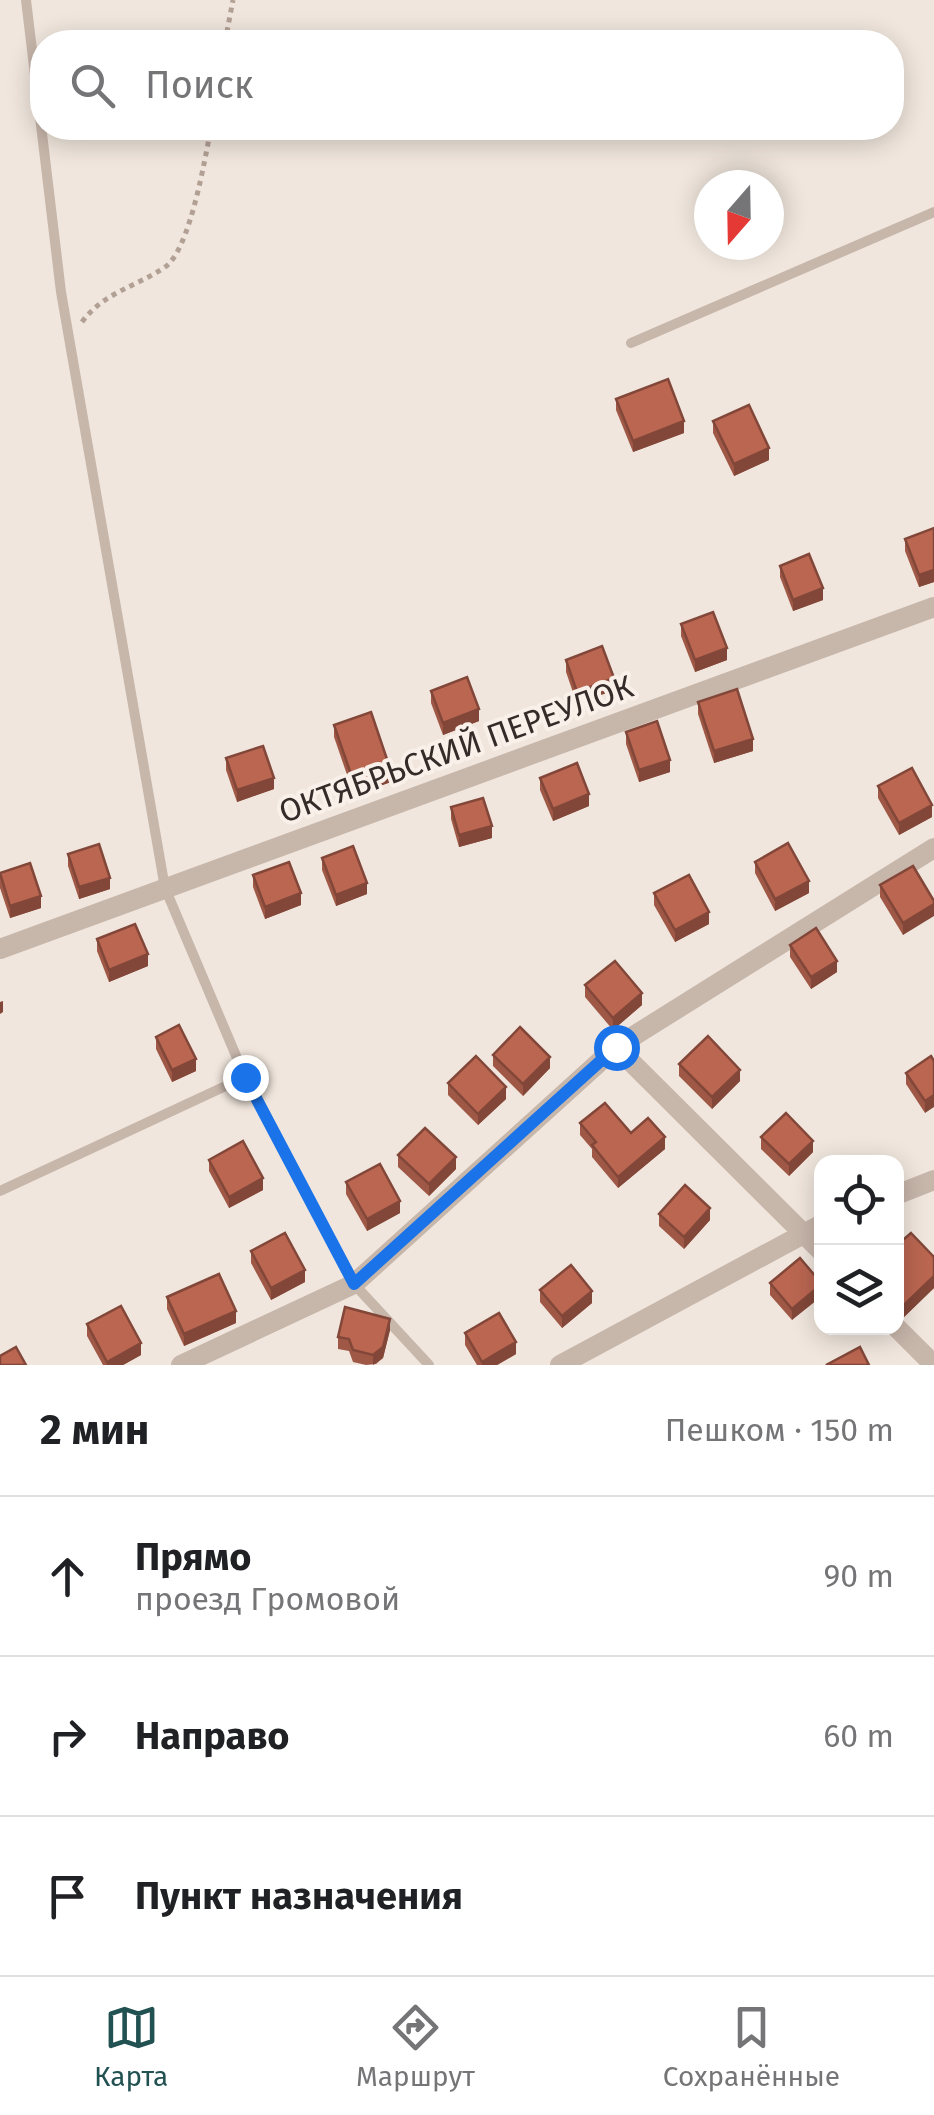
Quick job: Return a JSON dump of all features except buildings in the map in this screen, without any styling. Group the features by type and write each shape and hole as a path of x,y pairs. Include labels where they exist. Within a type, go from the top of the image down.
{"street":[{"name":"ОКТЯБРЬСКИЙ ПЕРЕУЛОК","path":"0,949 934,608"},
{"path":"181,1365 354,1284 616,1047 934,848"},
{"path":"560,1365 812,1228 616,1047"},
{"path":"904,1191 934,1180"},
{"path":"904,1335 934,1365"}],"lane":[{"path":"26,0 30,32"},
{"path":"44,140 69,341 165,888 245,1077 354,1284 429,1365"},
{"path":"631,343 934,212"},
{"path":"0,1190 245,1077"}],"path":[{"path":"227,30 233,0"},
{"path":"69,341 96,303 169,264 191,214 207,140"}],"route":[{"path":"245,1077 354,1284 616,1047"}]}
